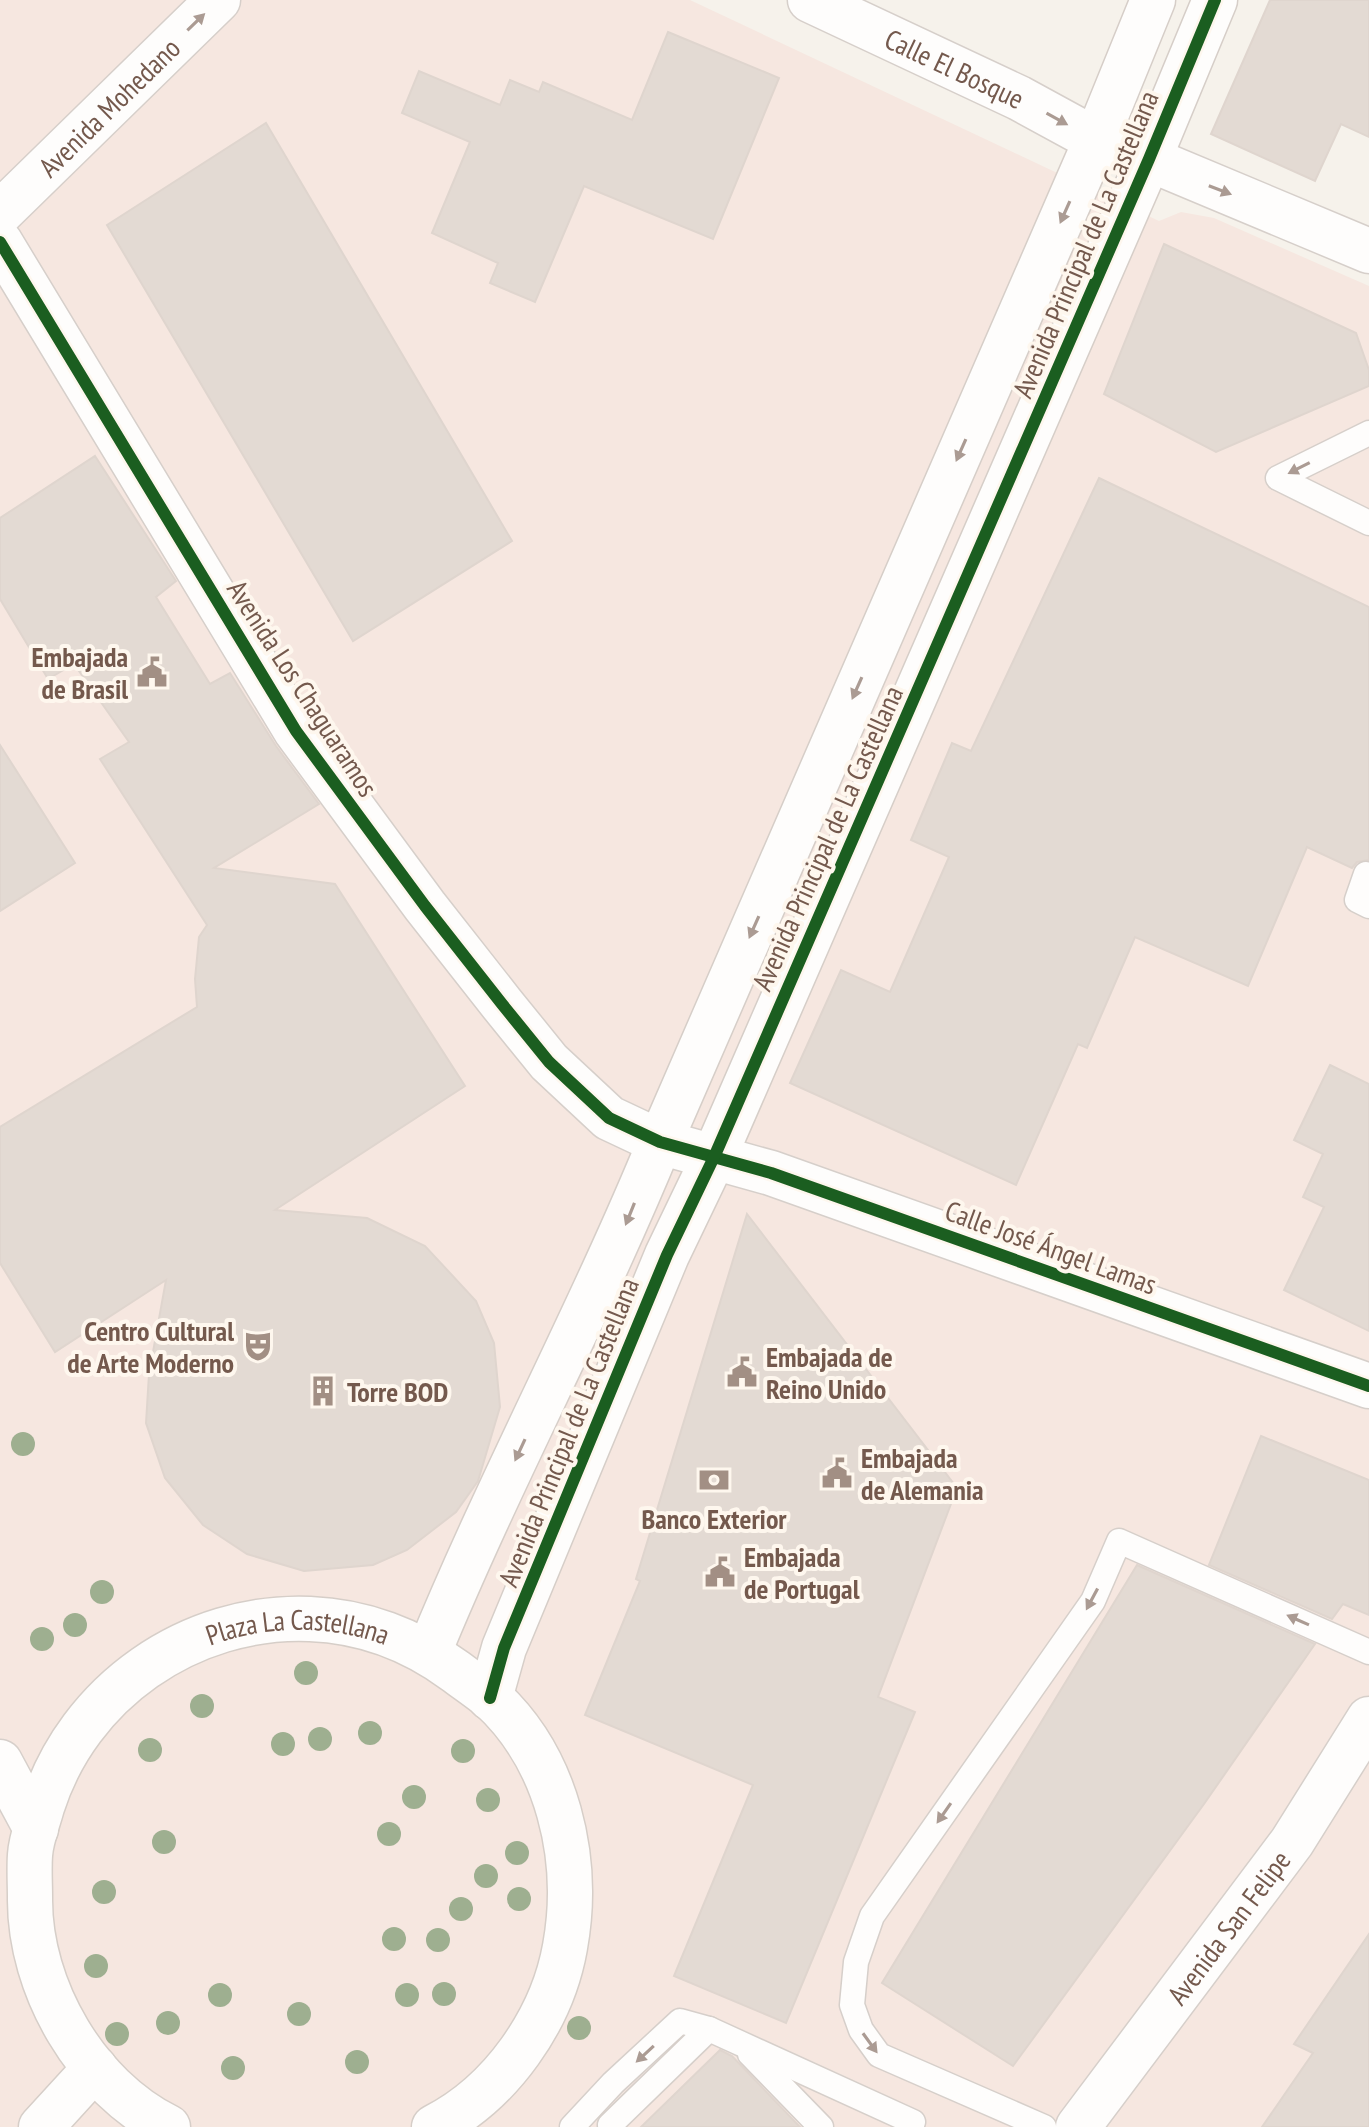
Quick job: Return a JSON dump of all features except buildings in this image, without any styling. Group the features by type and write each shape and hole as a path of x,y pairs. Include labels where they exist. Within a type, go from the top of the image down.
{"street":[{"name":"Avenida Mohedano","path":"0,213 218,0"},
{"name":"Calle El Bosque","path":"810,0 1019,98 1096,140 1369,251"},
{"name":"Avenida Principal de La Castellana","path":"429,1652 462,1572 620,1240 1096,140 1153,0"},
{"name":"Avenida Principal de La Castellana","path":"490,1698 504,1648 667,1255 715,1155 1149,159 1215,0"},
{"name":"Avenida Los Chaguaramos","path":"0,242 296,731 425,906 549,1062 609,1118 660,1142 715,1155"},
{"name":"Calle José Ángel Lamas","path":"715,1155 1369,1386"},
{"name":"Plaza La Castellana","path":"162,2126 95,2068 70,2034 50,1996 37,1955 30,1913 30,1854 36,1829 48,1789 66,1752 90,1718 118,1687 151,1662 188,1642 227,1628 268,1620 309,1619 350,1623 391,1634 429,1652 490,1698 518,1729 540,1764 556,1801 567,1841 571,1881 569,1923 562,1963 553,1989 529,2038 505,2070 476,2099 441,2126"},
{"name":"Avenida San Felipe","path":"1078,2127 1292,1842 1369,1719"},
{"path":"0,1762 36,1829"},
{"path":"41,2127 95,2068"}],"lane":[{"path":"1369,433 1278,478 1369,523"},
{"path":"1366,874 1357,900 1369,906"},
{"path":"1044,2127 879,2055 861,2030 852,2005 856,1962 872,1916 1093,1601 1119,1541 1369,1652"},
{"path":"572,2127 613,2083 680,2021 709,2029 913,2122 910,2127"},
{"path":"610,2125 709,2029"},
{"path":"741,2044 821,2127"}],"shaded area":[{"path":"0,0 690,0 1159,221 1181,212 1214,218 1369,286 1369,2127 0,2127"}],"cycle path":[{"path":"490,1698 504,1648 667,1255 715,1155 1149,159 1215,0"},
{"path":"0,242 296,731 425,906 502,1004 549,1062 609,1118 660,1142 771,1173 1369,1386"}],"place":[{"name":"Embajada de Brasil","path":"152,672"},
{"name":"Centro Cultural de Arte Moderno","path":"258,1346"},
{"name":"Embajada de Reino Unido","path":"742,1372"},
{"name":"Torre BOD","path":"323,1391"},
{"name":"Embajada de Alemania","path":"837,1473"},
{"name":"Banco Exterior","path":"714,1480"},
{"name":"Embajada de Portugal","path":"720,1572"}]}
